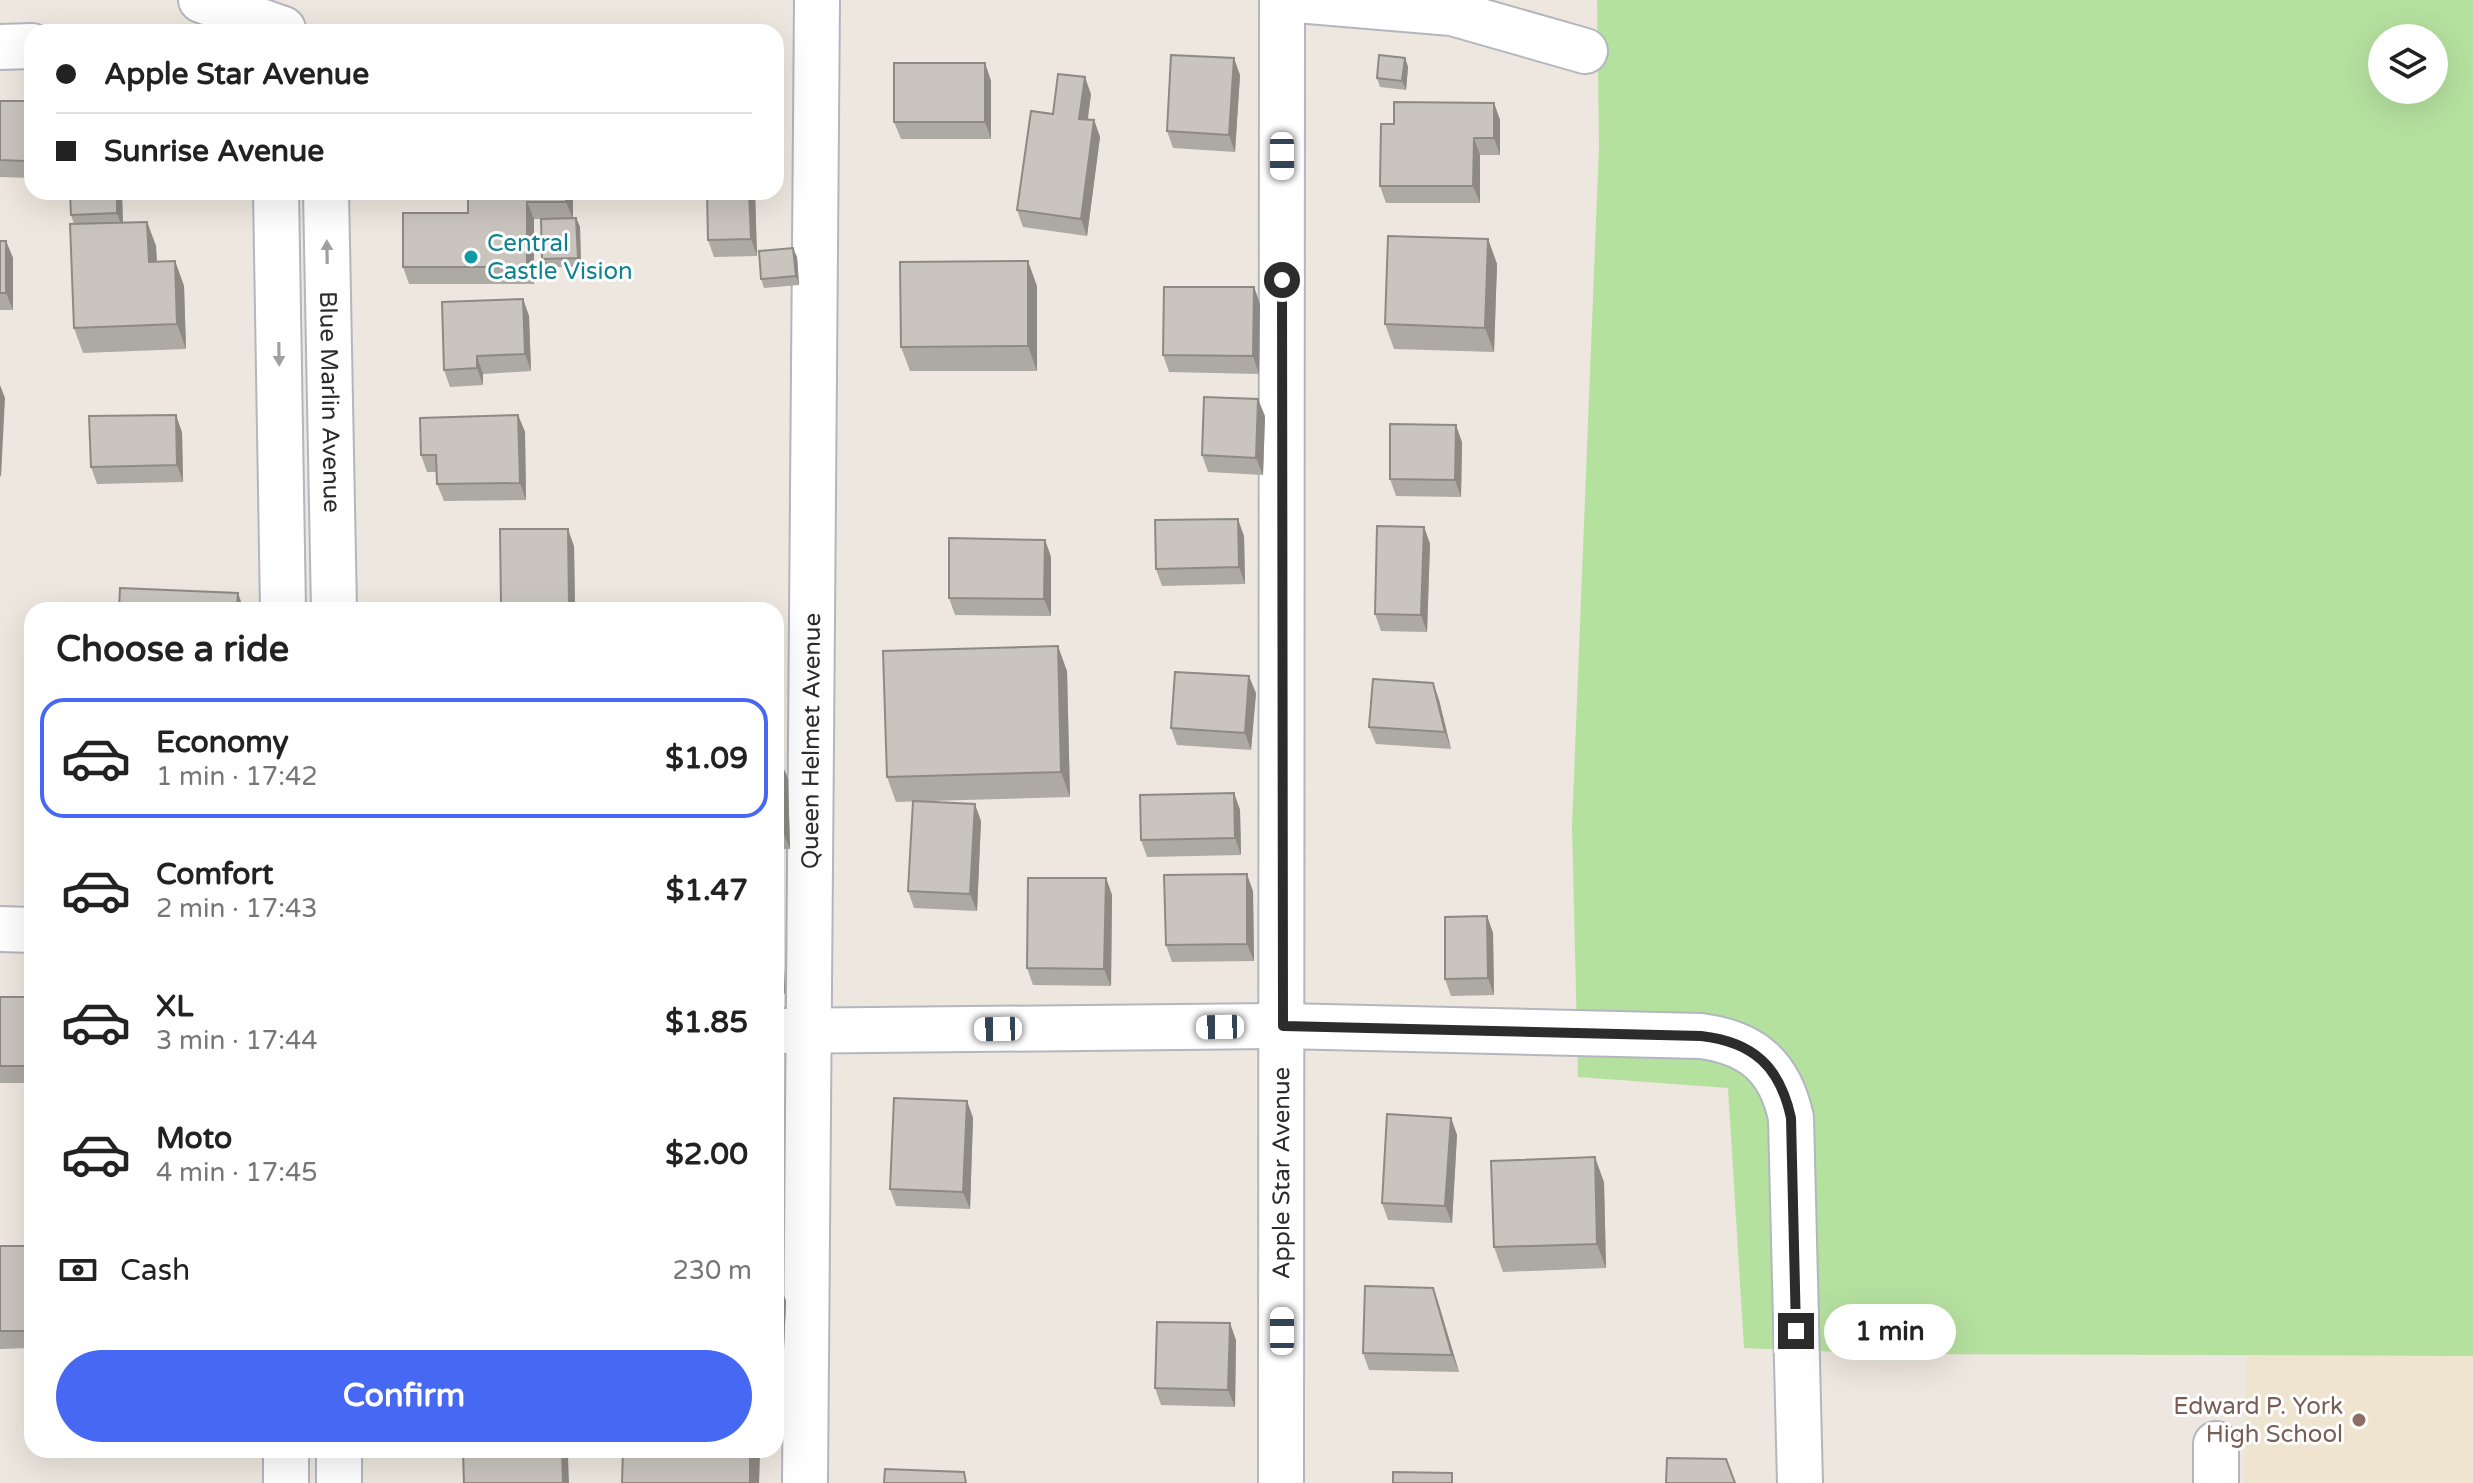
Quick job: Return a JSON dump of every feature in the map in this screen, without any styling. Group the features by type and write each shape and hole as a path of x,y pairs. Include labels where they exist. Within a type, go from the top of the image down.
{"street":[{"path":"201,0 277,24"},
{"name":"Queen Helmet Avenue","path":"805,1483 792,1031 817,0"},
{"name":"Apple Star Avenue","path":"1281,1483 1282,0"},
{"path":"1297,0 1452,13 1585,51"},
{"path":"0,47 24,46"},
{"name":"Blue Marlin Avenue","path":"276,200 283,602"},
{"name":"Blue Marlin Avenue","path":"326,200 334,602"},
{"path":"0,929 24,930"},
{"path":"792,1031 1283,1026 1701,1036 1734,1043 1762,1060 1777,1076 1791,1118 1800,1483"},
{"path":"286,1458 286,1483"},
{"path":"339,1458 339,1483"}],"shaded area":[{"name":"Edward P. York High School","path":"2246,1356 2473,1356 2473,1483 2244,1483"}],"green space":[{"path":"1597,0 2473,0 2473,1356 1887,1354 1744,1348 1728,1088 1578,1077 1572,826 1599,146"}],"building":[{"path":"1171,55 1234,58 1229,135 1167,131"},
{"path":"1379,55 1405,58 1402,81 1377,78"},
{"path":"894,63 985,63 985,122 894,122"},
{"path":"1058,74 1085,77 1079,119 1094,120 1081,219 1017,210 1031,111 1053,114"},
{"path":"0,101 24,101 24,161 0,160"},
{"path":"1394,102 1494,103 1494,138 1474,138 1473,186 1380,186 1381,124 1394,124"},
{"path":"70,200 117,200 117,213 71,215"},
{"path":"468,200 566,200 527,202 527,267 403,267 403,213 468,213"},
{"path":"707,200 749,200 751,239 708,240"},
{"path":"576,218 578,258 542,259 541,219"},
{"path":"147,222 149,262 175,261 177,324 74,328 70,224"},
{"path":"1388,236 1488,239 1485,328 1385,324"},
{"path":"0,241 6,241 6,293 0,293"},
{"path":"793,248 796,276 761,279 759,251"},
{"path":"1028,261 1028,346 901,347 900,262"},
{"path":"1164,287 1254,287 1253,356 1163,355"},
{"path":"523,299 525,354 477,356 477,368 444,370 442,302"},
{"path":"1204,397 1258,399 1256,458 1202,455"},
{"path":"176,415 177,465 91,467 89,416"},
{"path":"518,415 520,483 437,484 436,455 421,455 420,418"},
{"path":"1390,424 1456,425 1455,480 1390,479"},
{"path":"1238,519 1239,567 1156,569 1155,520"},
{"path":"1377,526 1424,527 1421,615 1375,614"},
{"path":"500,529 568,529 569,602 501,602"},
{"path":"949,538 1045,540 1044,599 949,598"},
{"path":"120,588 238,593 237,602 119,602"},
{"path":"1058,646 1061,772 887,777 883,651"},
{"path":"1175,672 1249,676 1245,733 1171,728"},
{"path":"1373,679 1433,683 1445,732 1369,727"},
{"path":"1234,793 1235,838 1141,840 1140,795"},
{"path":"913,801 975,804 970,894 908,891"},
{"path":"1247,874 1247,944 1166,945 1164,875"},
{"path":"1028,878 1106,878 1104,969 1027,968"},
{"path":"1487,916 1488,978 1445,979 1445,917"},
{"path":"0,997 24,997 24,1066 0,1066"},
{"path":"894,1098 967,1101 963,1192 890,1189"},
{"path":"1387,1114 1451,1118 1445,1206 1382,1203"},
{"path":"1595,1157 1597,1244 1494,1247 1491,1161"},
{"path":"0,1246 24,1246 24,1331 0,1331"},
{"path":"1365,1286 1433,1288 1452,1355 1363,1353"},
{"path":"1157,1322 1230,1323 1228,1390 1155,1388"},
{"path":"463,1458 562,1458 563,1483 464,1483"},
{"path":"623,1458 750,1458 750,1483 622,1483"},
{"path":"1667,1458 1726,1459 1735,1483 1666,1483"},
{"path":"885,1469 964,1472 966,1483 884,1483"},
{"path":"1393,1472 1452,1473 1452,1483 1393,1483"}],"place":[{"name":"Central Castle Vision","path":"471,257"},
{"name":"Edward P. York High School","path":"2359,1420"}],"route":[{"path":"1282,280 1283,1026 1701,1036 1724,1039 1744,1047 1777,1076 1791,1118 1796,1331"}]}
